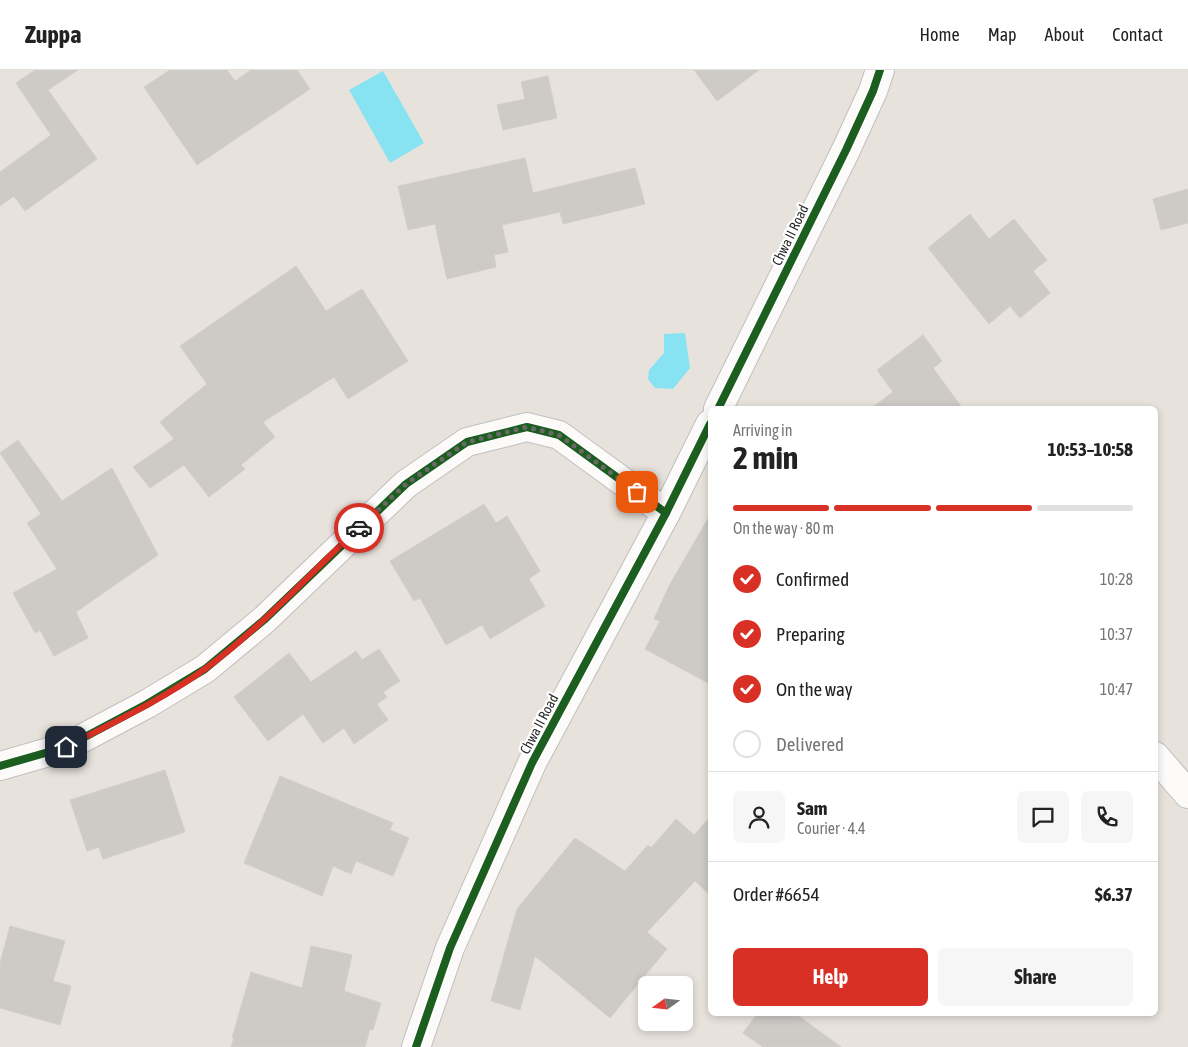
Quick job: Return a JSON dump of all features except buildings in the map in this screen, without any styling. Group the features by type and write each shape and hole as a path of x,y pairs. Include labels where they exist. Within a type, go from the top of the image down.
{"street":[{"name":"Chwa II Road","path":"719,406 846,150 873,91 880,70"},
{"path":"0,766 66,747 147,704 205,669 264,620 406,484 467,442 527,427 559,435 666,513"},
{"name":"Chwa II Road","path":"416,1047 450,948 532,764 666,513 708,428"},
{"path":"1158,759 1188,794"}],"water":[{"path":"383,71 424,143 390,163 349,90"},
{"path":"685,333 690,368 673,389 655,388 648,379 649,370 664,353 664,334"}],"cycle path":[{"path":"719,406 846,150 873,91 880,70"},
{"path":"0,766 66,747 147,704 205,669 264,620 406,484 467,442 527,427 559,435 666,513"},
{"path":"416,1047 450,948 532,763 666,513 708,428"}],"way so far":[{"path":"359,528 406,484 467,442 527,427 559,435 637,492"}],"route":[{"path":"66,747 147,704 205,669 264,620 359,528"}]}
